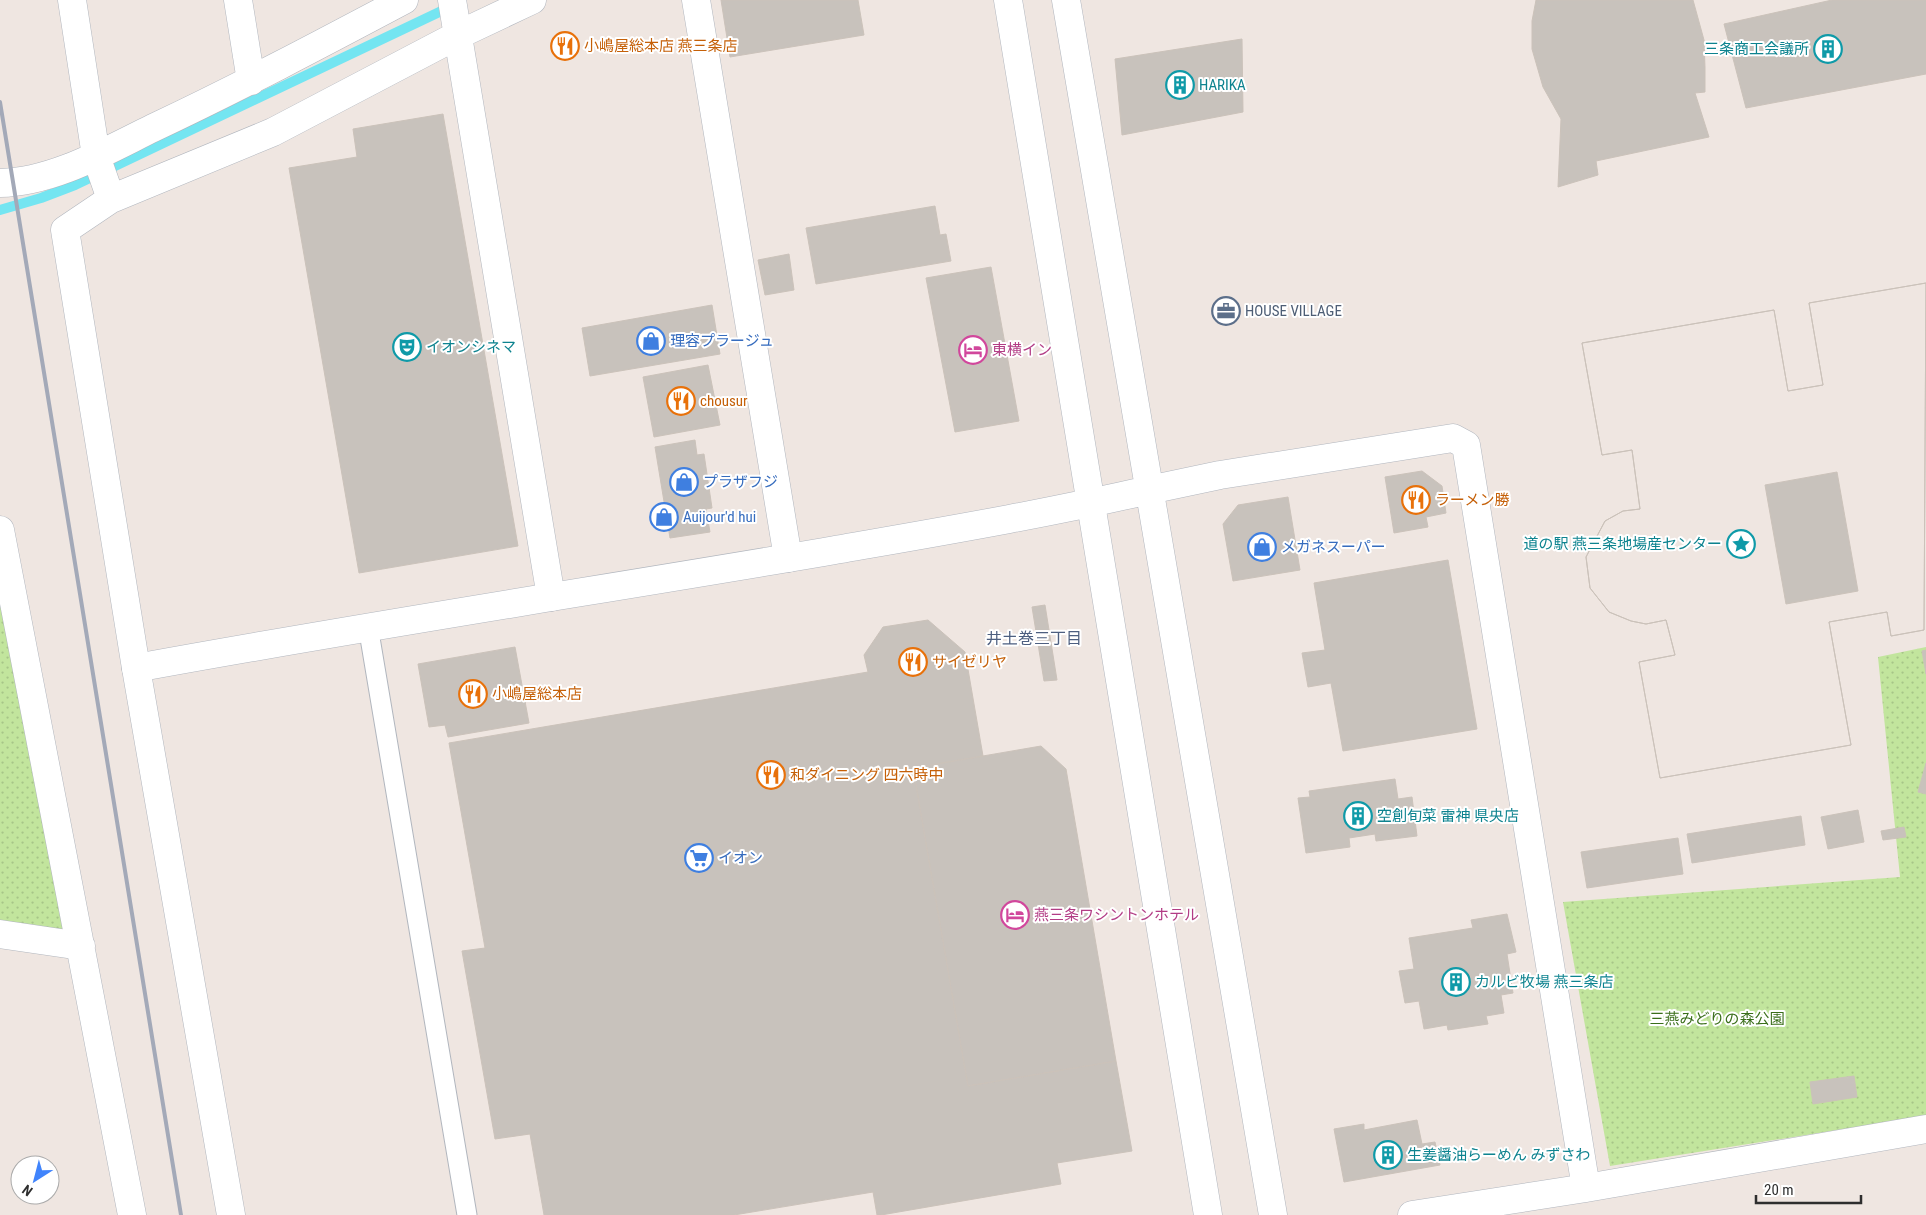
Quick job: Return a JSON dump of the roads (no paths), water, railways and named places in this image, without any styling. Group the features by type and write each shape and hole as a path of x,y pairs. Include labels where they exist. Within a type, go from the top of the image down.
{"street":[{"path":"72,0 96,156 111,199"},
{"path":"238,0 251,82"},
{"path":"0,183 14,183 46,175 96,156 251,82 404,0"},
{"path":"231,1215 136,668 65,230 111,199 273,132 456,19 532,0"},
{"path":"696,0 788,558"},
{"path":"1008,0 1208,1215"},
{"path":"1066,0 1273,1215"},
{"path":"456,19 551,598"},
{"path":"136,668 368,626 551,598 788,558 1090,504 1220,475 1453,438 1466,445 1586,1188"},
{"path":"0,530 6,586 80,946 132,1215"},
{"path":"0,934 80,946"},
{"path":"1412,1215 1586,1188 1926,1129"}],"lane":[{"path":"368,626 467,1215"}],"waterway":[{"path":"0,210 41,198 75,185 452,6"}],"railway":[{"path":"0,102 181,1215"}],"place":[{"name":"小嶋屋総本店 燕三条店","path":"565,46"},
{"name":"三条商工会議所","path":"1828,49"},
{"name":"HARIKA","path":"1180,85"},
{"name":"HOUSE VILLAGE","path":"1226,311"},
{"name":"理容プラージュ","path":"651,341"},
{"name":"イオンシネマ","path":"407,347"},
{"name":"東横イン","path":"973,350"},
{"name":"chousur","path":"681,401"},
{"name":"プラザフジ","path":"684,482"},
{"name":"ラーメン勝","path":"1416,500"},
{"name":"Auijour'd hui","path":"664,517"},
{"name":"道の駅 燕三条地場産センター","path":"1741,544"},
{"name":"メガネスーパー","path":"1262,547"},
{"name":"サイゼリヤ","path":"913,662"},
{"name":"小嶋屋総本店","path":"473,694"},
{"name":"和ダイニング 四六時中","path":"771,775"},
{"name":"空創旬菜 雷神 県央店","path":"1358,816"},
{"name":"イオン","path":"699,858"},
{"name":"燕三条ワシントンホテル","path":"1015,915"},
{"name":"カルビ牧場 燕三条店","path":"1456,982"},
{"name":"生姜醤油らーめん みずさわ","path":"1388,1155"}],"district":[{"name":"井土巻三丁目","path":"1034,638"}],"park label":[{"name":"三燕みどりの森公園","path":"1717,1019"}]}
